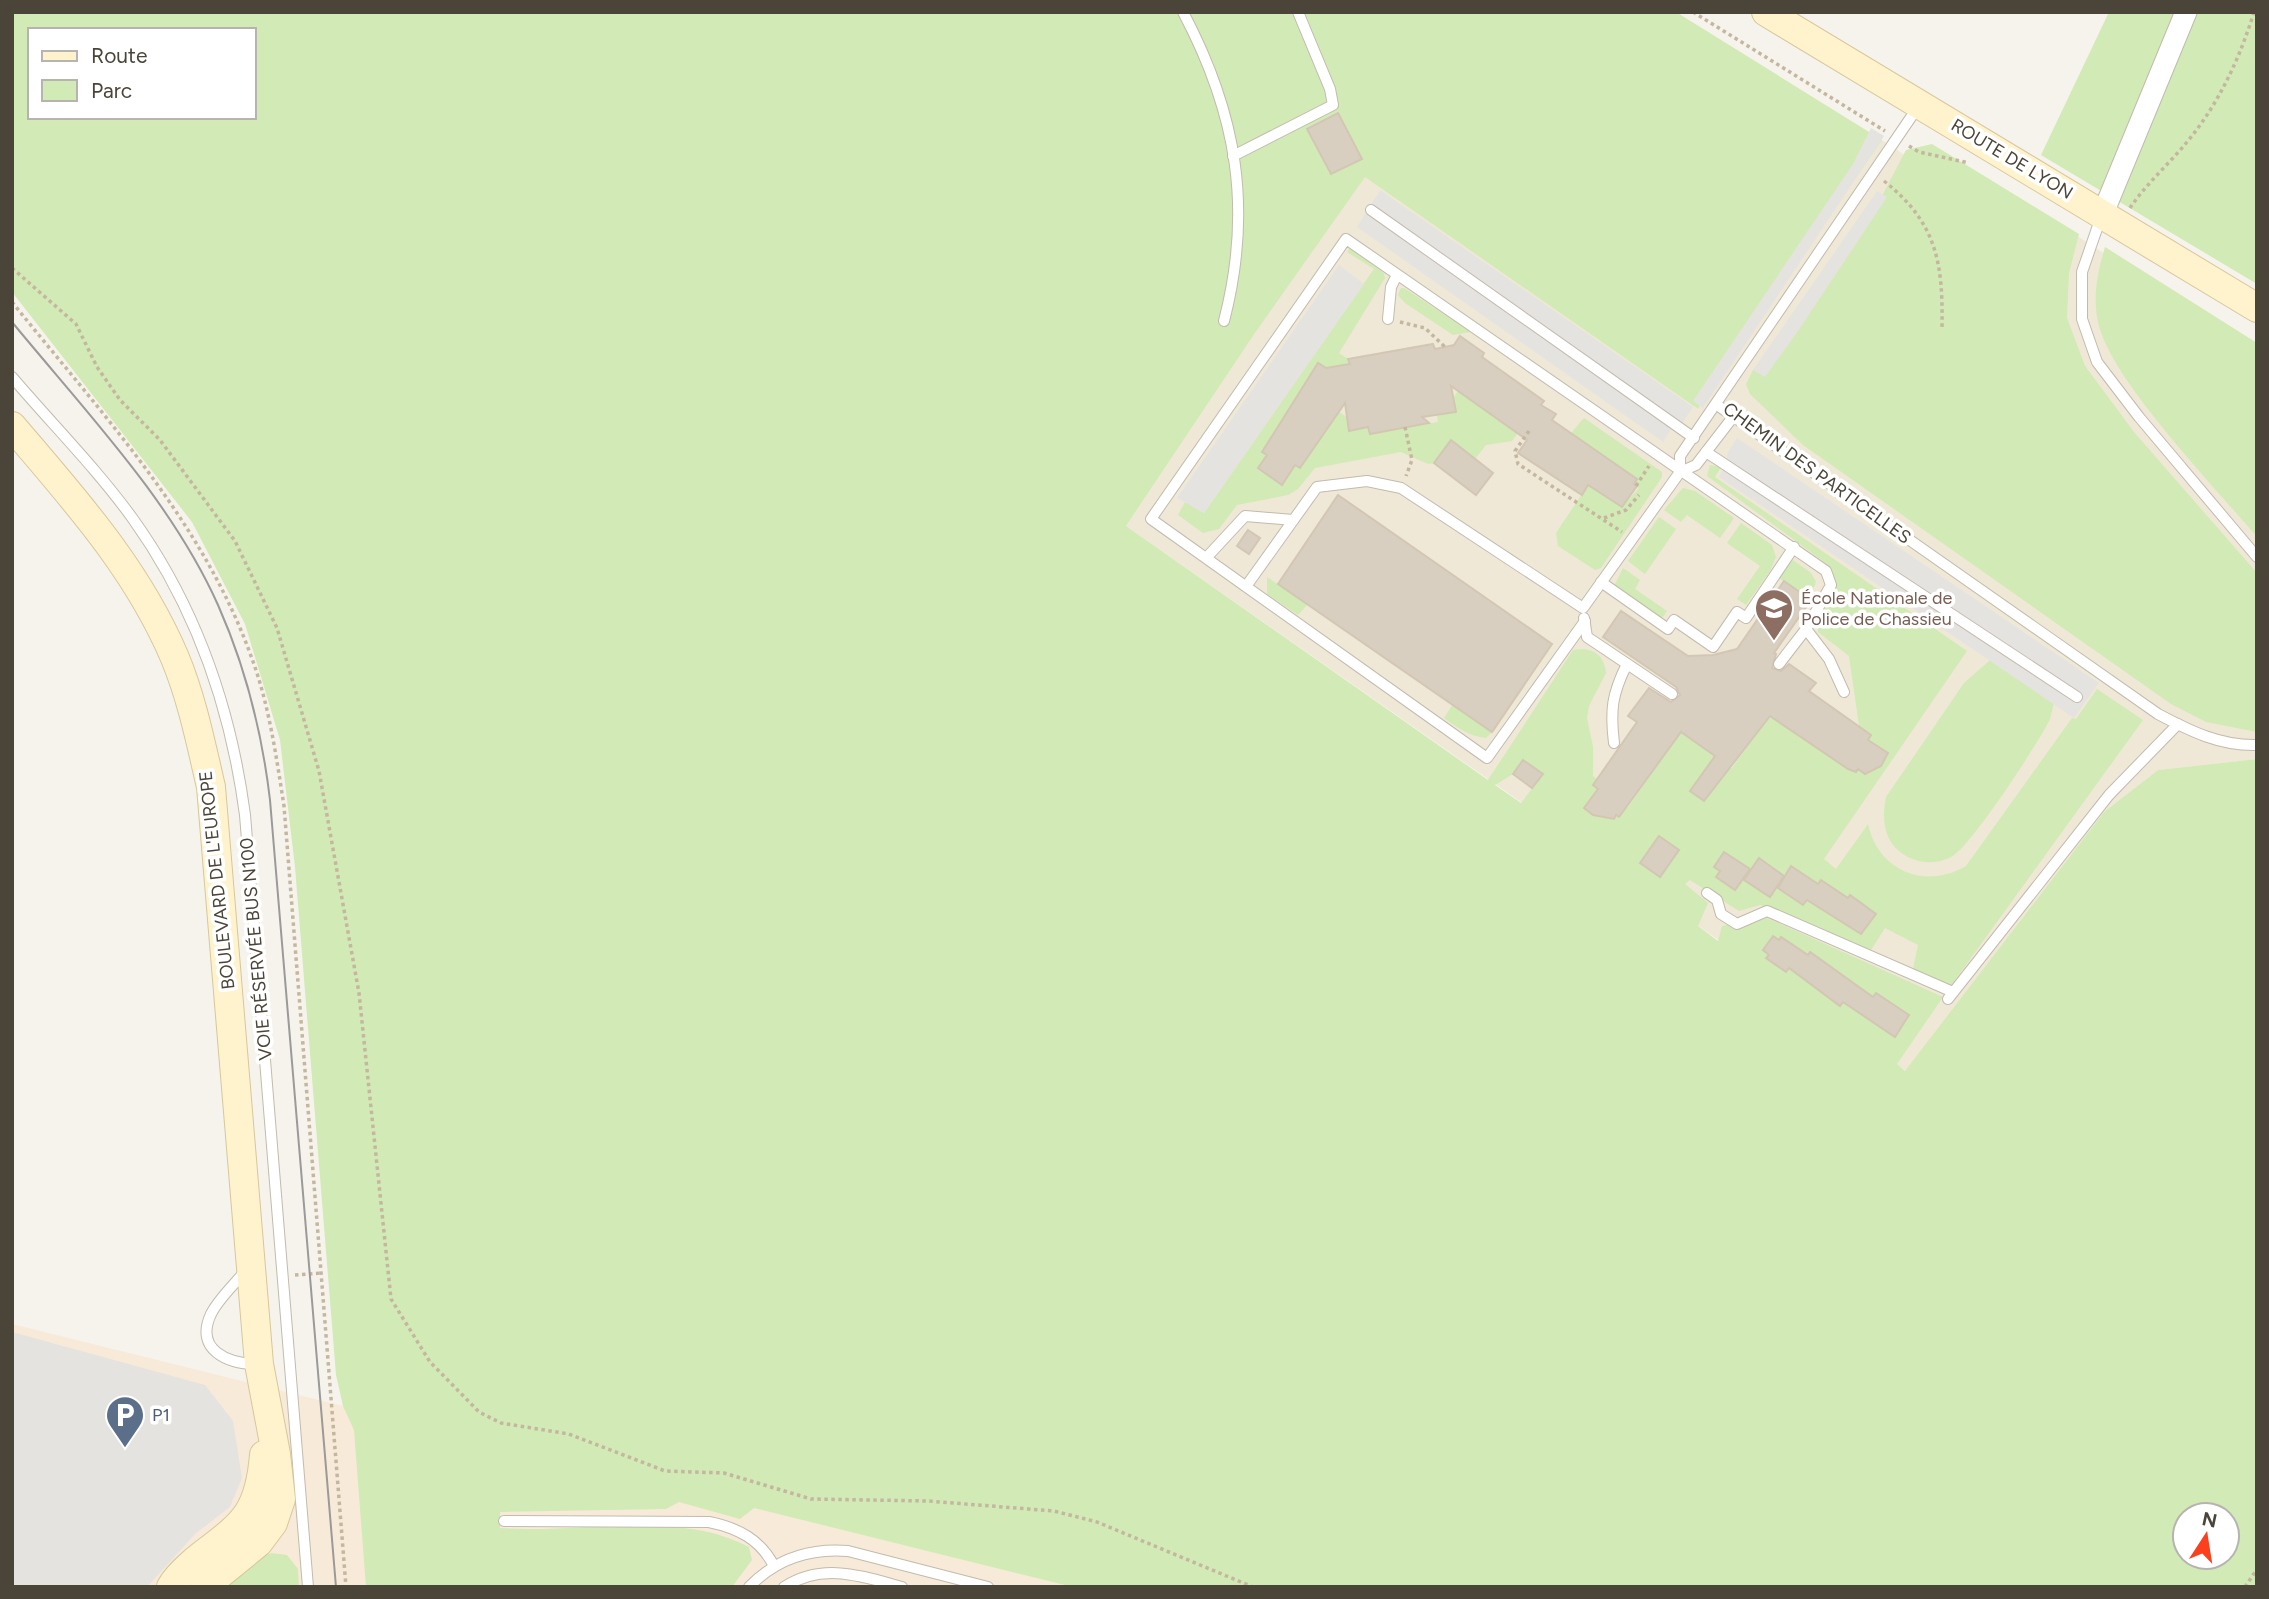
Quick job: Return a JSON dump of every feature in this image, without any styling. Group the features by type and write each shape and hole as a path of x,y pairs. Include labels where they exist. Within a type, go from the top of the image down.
{"street":[{"name":"ROUTE DE LYON","path":"1766,12 2257,308"},
{"path":"2111,218 2186,12"},
{"name":"BOULEVARD DE L'EUROPE","path":"12,426 111,543 146,601 175,659 195,720 211,787 250,1265 267,1414"},
{"path":"171,1587 190,1565 237,1528 252,1511 261,1487 267,1414"},
{"path":"204,1587 258,1543 272,1523 281,1499 276,1454 267,1414"}],"lane":[{"path":"1183,12 1204,54 1233,156 1240,194 1241,224 1234,285 1224,321"},
{"path":"1233,156 1333,105 1330,89 1298,12"},
{"name":"CHEMIN DES PARTICELLES","path":"1921,103 1717,405 2158,714 2233,746 2257,745"},
{"path":"1371,210 1694,438"},
{"path":"2111,218 2082,272 2082,319 2097,362 2139,417 2257,556"},
{"path":"1585,621 1487,758 1151,519 1346,239 1656,456 1710,487 1826,571 1831,585 1806,629 1779,664"},
{"path":"1388,319 1391,287 1397,275"},
{"name":"VOIE RÉSERVÉE BUS N100","path":"12,377 131,517 153,550 176,588 219,690 233,742 245,815 308,1587"},
{"path":"1680,472 1680,456 1717,405"},
{"path":"1672,694 1587,637 1583,608 1680,472 1696,465 1733,417"},
{"path":"1706,452 2077,696"},
{"path":"1247,585 1317,487 1367,481 1401,488 1583,608"},
{"path":"1207,557 1245,516 1293,520"},
{"path":"1601,583 1668,629 1674,620 1713,646 1737,612 1746,618 1794,547"},
{"path":"1806,629 1829,659 1844,692"},
{"path":"1614,743 1610,714 1616,685 1627,664"},
{"path":"1707,893 1717,900 1721,914 1737,924 1767,911 1951,995 2109,795 2178,724"},
{"path":"250,1265 211,1315 209,1341 213,1349 231,1362 260,1364"},
{"path":"504,1521 709,1522 725,1525 752,1539 762,1547 774,1566"},
{"path":"749,1587 774,1566 807,1553 848,1551 988,1587"},
{"path":"784,1587 796,1579 828,1572 848,1573 902,1587"}],"path":[{"path":"2111,218 2133,204 2189,140 2234,66 2254,12"},
{"path":"1874,173 1916,210 1928,230 1941,266 1942,327"},
{"path":"12,268 76,324 97,367 120,400 160,440 234,541 276,628 319,771 359,993 391,1299 430,1362 479,1412 501,1423 569,1434 665,1471 724,1473 811,1499 928,1501 1054,1511 1097,1522 1252,1587"},
{"path":"1388,319 1425,328 1445,347"},
{"path":"1401,488 1412,460 1405,428"},
{"path":"1529,431 1514,451 1518,464 1632,539"},
{"path":"1636,486 1656,456"},
{"path":"1603,518 1626,510 1639,495"},
{"path":"283,1276 321,1273"},
{"path":"2245,1587 2257,1569"}],"shaded area":[{"path":"1871,128 1884,136 1703,408 1693,401 1853,164"},
{"name":"École Nationale de Police de Chassieu","path":"1882,140 1912,160 1986,177 2257,352 2257,759 2158,770 2104,812 1906,1071 1126,526 1255,333 1365,176 1698,409"},
{"path":"1380,190 1693,407 1683,422 1670,431 1663,442 1357,227"},
{"path":"1877,191 1887,197 1798,331 1765,377 1753,370"},
{"path":"1339,265 1364,284 1204,513 1177,498"},
{"path":"1737,438 2099,683 2074,718 1719,477 1725,467 1728,452"},
{"path":"12,1324 1074,1587 12,1587"},
{"name":"P1","path":"12,1332 205,1385 233,1421 242,1478 230,1507 195,1534 147,1587 12,1587"}],"green space":[{"path":"12,12 1676,12 1882,140 1698,409 1365,177 1255,333 1126,526 1488,780 1573,650 1596,653 1603,661 1606,673 1589,706 1587,718 1593,747 1593,776 1597,779 1593,785 1598,789 1584,808 1593,815 1604,814 1614,819 1628,807 1671,746 1667,722 1732,768 1781,700 1785,726 1848,769 1858,769 1865,773 1888,753 1868,740 1871,734 1859,726 1849,656 1818,632 1819,622 1831,593 1831,576 1827,564 1707,476 1710,465 1721,467 1715,477 1967,651 1824,859 1836,869 1868,824 1873,840 1882,854 1905,872 1935,876 1966,866 2072,718 2076,719 2097,689 2143,720 1950,987 1913,969 1918,945 1885,928 1871,950 1771,908 1760,905 1739,911 1690,880 1685,884 1708,903 1698,926 1718,941 1722,926 1765,917 1943,997 1897,1064 1905,1071 2104,812 2158,770 2257,759 2257,1587 1073,1587 754,1508 740,1519 679,1502 666,1509 500,1512 500,1528 660,1526 692,1529 721,1536 749,1547 752,1560 732,1587 366,1587 354,1430 343,1406 336,1375 295,867 280,740 245,624 192,522 12,292","holes":["1523,760 1543,774 1521,803 1495,785 1513,774"]},
{"path":"2109,12 2257,12 2257,284 2041,155"},
{"path":"1932,144 2079,234 2069,273 2067,318 2085,366 2134,432 2257,573 2257,732 2206,722 2171,704 1803,445 1750,394 1746,384 1753,370 1883,194 1906,150"},
{"path":"2105,247 2257,343 2257,537 2145,405 2108,349 2099,326 2096,306 2098,277"},
{"path":"1350,248 1384,273 1385,278 1339,353 1348,359 1350,364 1326,368 1318,363 1262,451 1267,455 1259,469 1282,484 1295,465 1300,468 1339,412 1347,417 1349,431 1368,427 1370,434 1438,422 1437,415 1455,412 1453,398 1458,391 1513,430 1520,430 1512,441 1486,445 1475,459 1451,440 1434,463 1428,464 1401,452 1315,468 1298,489 1288,495 1237,505 1219,529 1203,533 1178,515 1185,502 1204,513 1374,269 1347,252"},
{"path":"1401,288 1471,332 1453,335 1405,303 1398,295"},
{"path":"1584,418 1662,472 1662,477 1601,568 1595,570 1558,546 1556,533 1588,485 1622,507 1639,488 1634,485 1637,479 1571,433"},
{"path":"1683,488 1695,491 1734,518 1720,538 1687,515 1681,522 1664,510"},
{"path":"1659,517 1676,529 1645,574 1628,561"},
{"path":"1741,523 1772,545 1776,557 1770,571 1746,605 1737,599 1760,566 1727,543"},
{"path":"1793,560 1811,573 1816,582 1809,599 1779,578"},
{"path":"1623,568 1640,580 1635,589 1667,611 1663,617 1659,618 1614,586"},
{"path":"1267,577 1308,604 1298,615 1267,594"},
{"path":"1990,660 2054,703 2050,719 2005,791 1963,846 1954,855 1941,861 1912,859 1894,846 1887,833 1884,819 1886,797 1964,683"},
{"path":"1453,704 1492,732 1486,738 1474,735 1444,718"},
{"path":"271,1553 287,1555 298,1569 299,1587 227,1587 259,1559"}],"building":[{"path":"1338,113 1362,159 1331,174 1307,129"},
{"path":"1460,336 1484,353 1482,357 1544,401 1541,405 1556,414 1552,420 1637,479 1634,484 1637,486 1622,507 1588,485 1582,495 1518,453 1527,440 1451,386 1456,412 1422,417 1429,423 1370,434 1368,427 1349,431 1345,403 1300,468 1295,465 1282,485 1258,468 1267,455 1262,452 1318,363 1326,368 1350,364 1348,359 1433,344 1435,349 1454,345"},
{"path":"1451,440 1493,473 1476,495 1434,463"},
{"path":"1338,495 1552,644 1492,732 1278,584"},
{"path":"1248,530 1260,538 1249,554 1237,546"},
{"path":"1784,581 1811,600 1774,653 1776,654 1772,668 1781,671 1789,664 1816,683 1809,691 1871,735 1868,740 1888,753 1881,766 1865,774 1858,769 1856,772 1848,769 1770,716 1704,801 1690,791 1715,756 1681,732 1619,817 1616,815 1614,819 1593,815 1584,808 1598,789 1593,785 1637,722 1628,716 1649,688 1671,702 1680,695 1676,687 1603,637 1621,611 1688,656 1713,655 1737,649"},
{"path":"1523,760 1543,774 1532,788 1513,774"},
{"path":"1659,836 1679,850 1660,877 1640,863"},
{"path":"1724,852 1750,869 1735,890 1716,877 1720,871 1714,867"},
{"path":"1759,858 1784,876 1770,897 1744,880"},
{"path":"1791,866 1818,884 1821,880 1848,898 1850,895 1876,914 1861,934 1807,900 1803,905 1778,888"},
{"path":"1773,936 1779,940 1781,937 1808,955 1810,952 1873,997 1876,993 1909,1015 1895,1037 1843,1002 1840,1006 1789,968 1786,972 1766,958 1769,955 1763,950"}],"tram line":[{"path":"12,322 125,458 176,529 199,566 218,605 237,652 252,701 270,800 336,1587"}],"place":[{"name":"École Nationale de Police de Chassieu","path":"1774,642"},
{"name":"P1","path":"125,1449"}]}
